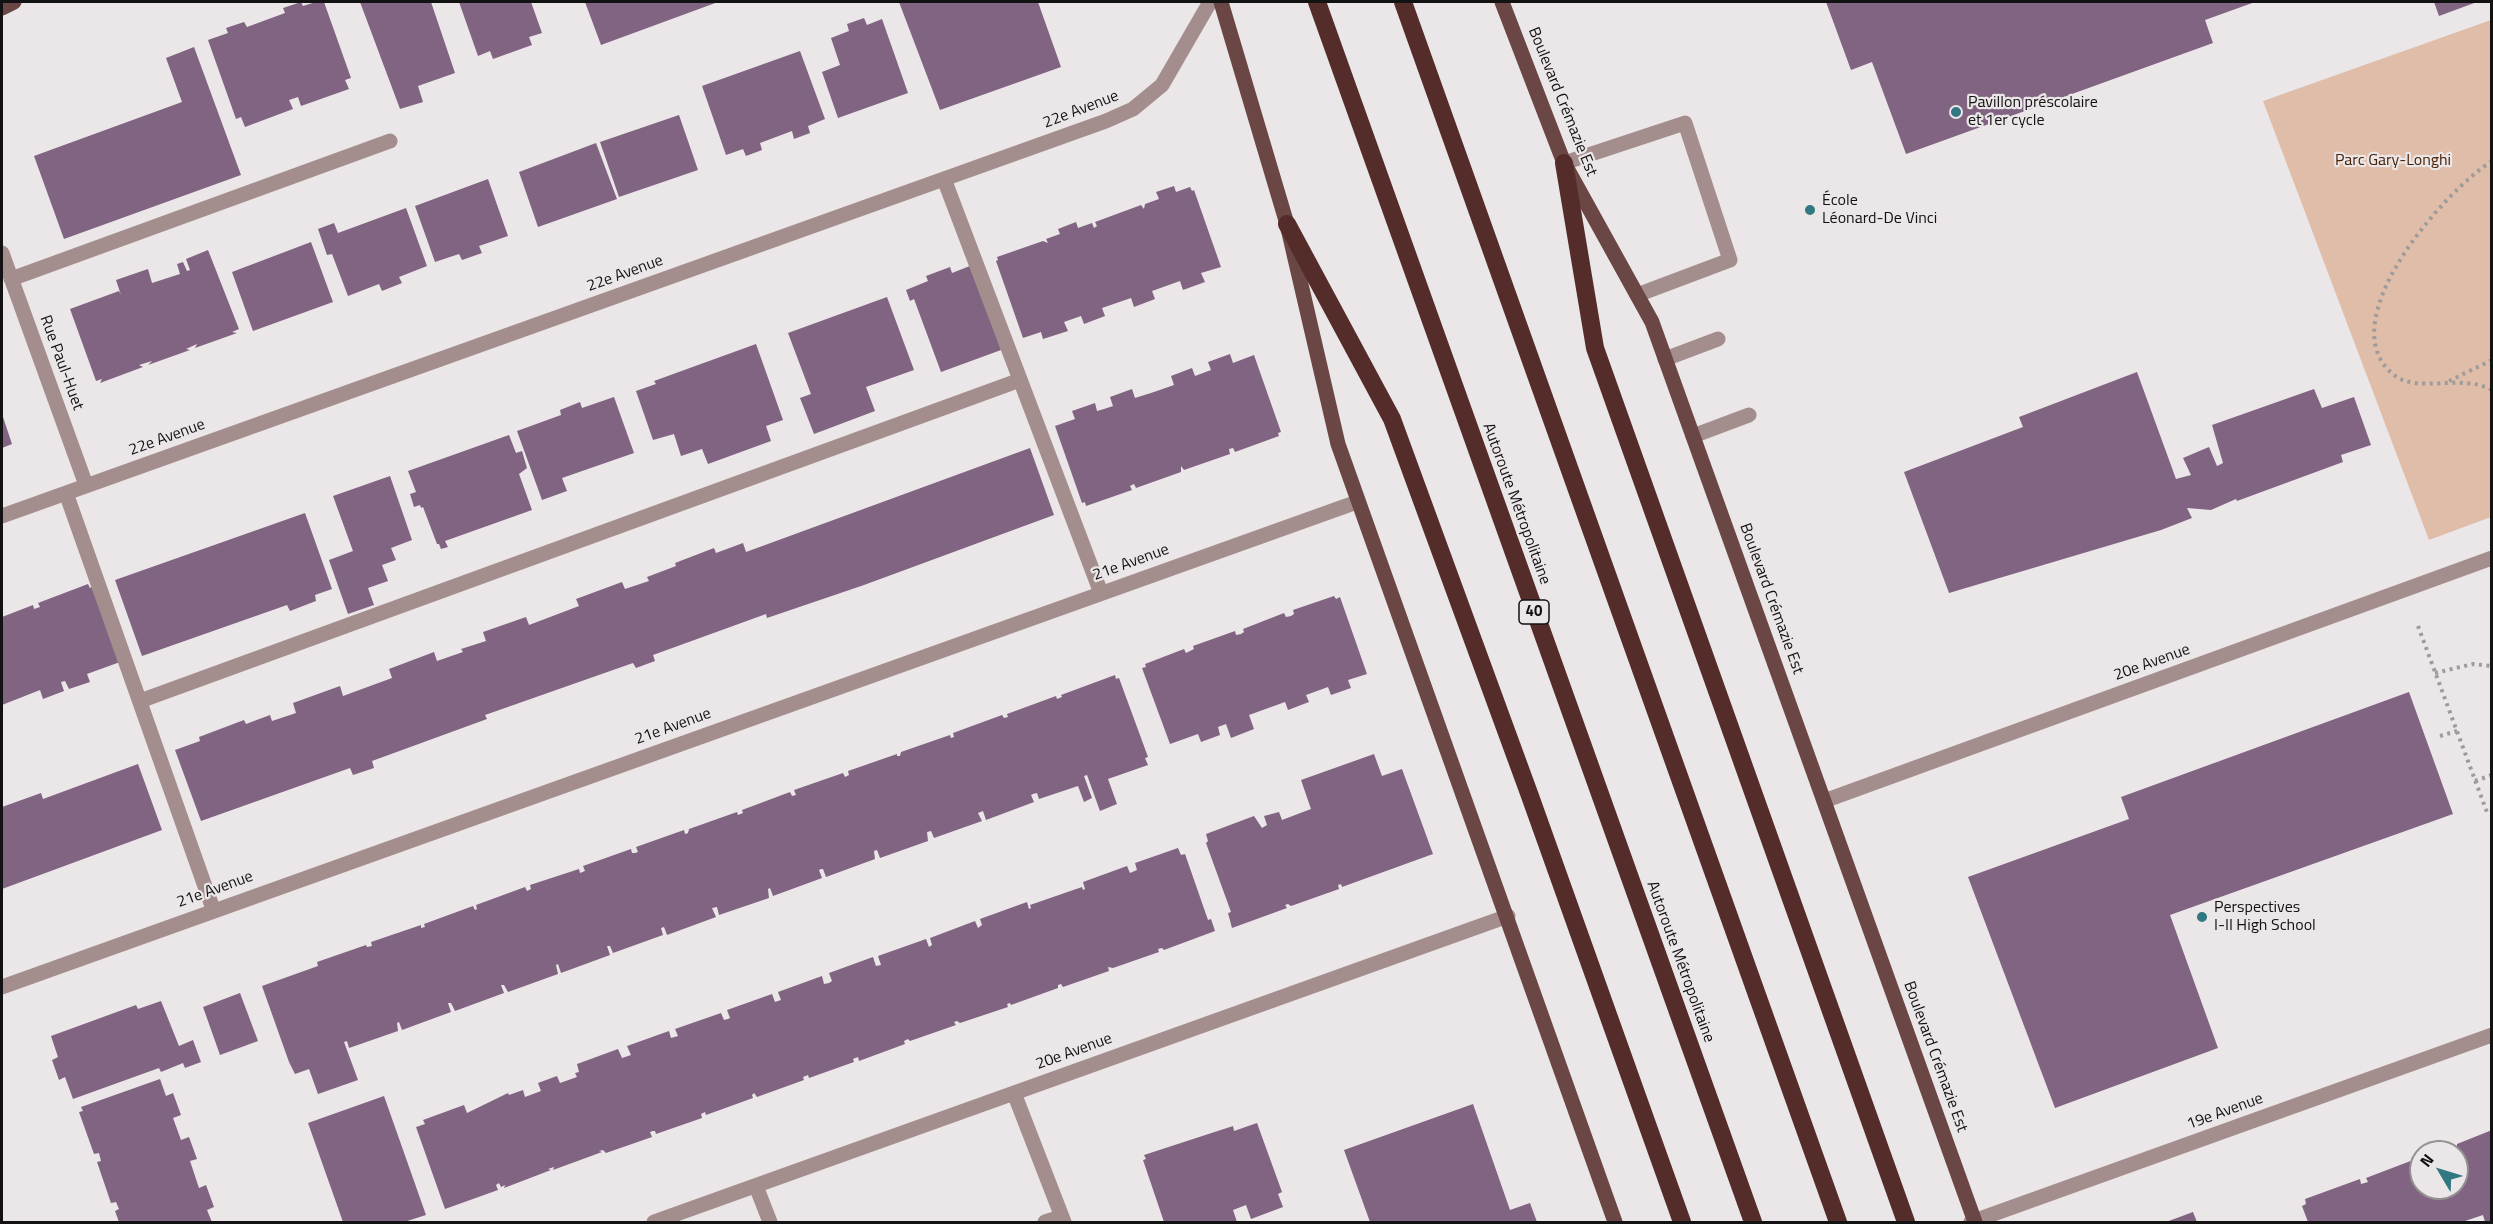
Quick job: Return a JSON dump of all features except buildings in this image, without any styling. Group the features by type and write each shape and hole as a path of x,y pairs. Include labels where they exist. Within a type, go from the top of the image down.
{"highway":[{"name":"Autoroute Métropolitaine","path":"1317,2 1753,1222"},
{"path":"1403,2 1838,1222"},
{"path":"1564,163 1595,348 1906,1222"},
{"path":"1287,224 1392,418 1682,1222"}],"main road":[{"path":"2,8 14,2"},
{"path":"1221,2 1287,224 1338,444 1508,916 1615,1222"},
{"name":"Boulevard Crémazie Est","path":"1502,2 1564,163 1652,322 1974,1222"}],"street":[{"name":"22e Avenue","path":"2,516 1106,121 1133,109 1162,85 1210,2"},
{"path":"1564,163 1685,123 1730,260 1637,295"},
{"path":"11,279 390,141"},
{"path":"944,179 1101,593"},
{"name":"Rue Paul-Huet","path":"2,253 86,486"},
{"path":"1665,359 1718,339"},
{"path":"140,701 1020,380"},
{"path":"1693,436 1749,415"},
{"path":"66,493 213,909"},
{"name":"21e Avenue","path":"2,987 213,909 1357,502"},
{"name":"20e Avenue","path":"1824,801 2492,558"},
{"name":"20e Avenue","path":"654,1222 1508,916"},
{"name":"19e Avenue","path":"1974,1222 2492,1035"},
{"path":"1014,1093 1063,1220 1045,1222"},
{"path":"756,1186 770,1222"}],"path":[{"path":"2492,161 2450,196 2413,238 2384,291 2376,317 2374,339 2378,355 2384,366 2396,377 2412,383 2466,382 2492,390"},
{"path":"2448,381 2492,360"},
{"path":"2418,626 2487,815"},
{"path":"2435,673 2473,664 2492,666"},
{"path":"2440,736 2457,730"},
{"path":"2475,781 2492,775"}],"green space":[{"name":"Parc Gary-Longhi","path":"2491,20 2491,517 2429,540 2263,101"}],"place":[{"name":"Pavillon préscolaire et 1er cycle","path":"1956,112"},
{"name":"École Léonard-De Vinci","path":"1810,210"},
{"name":"Perspectives I-II High School","path":"2202,917"}]}
